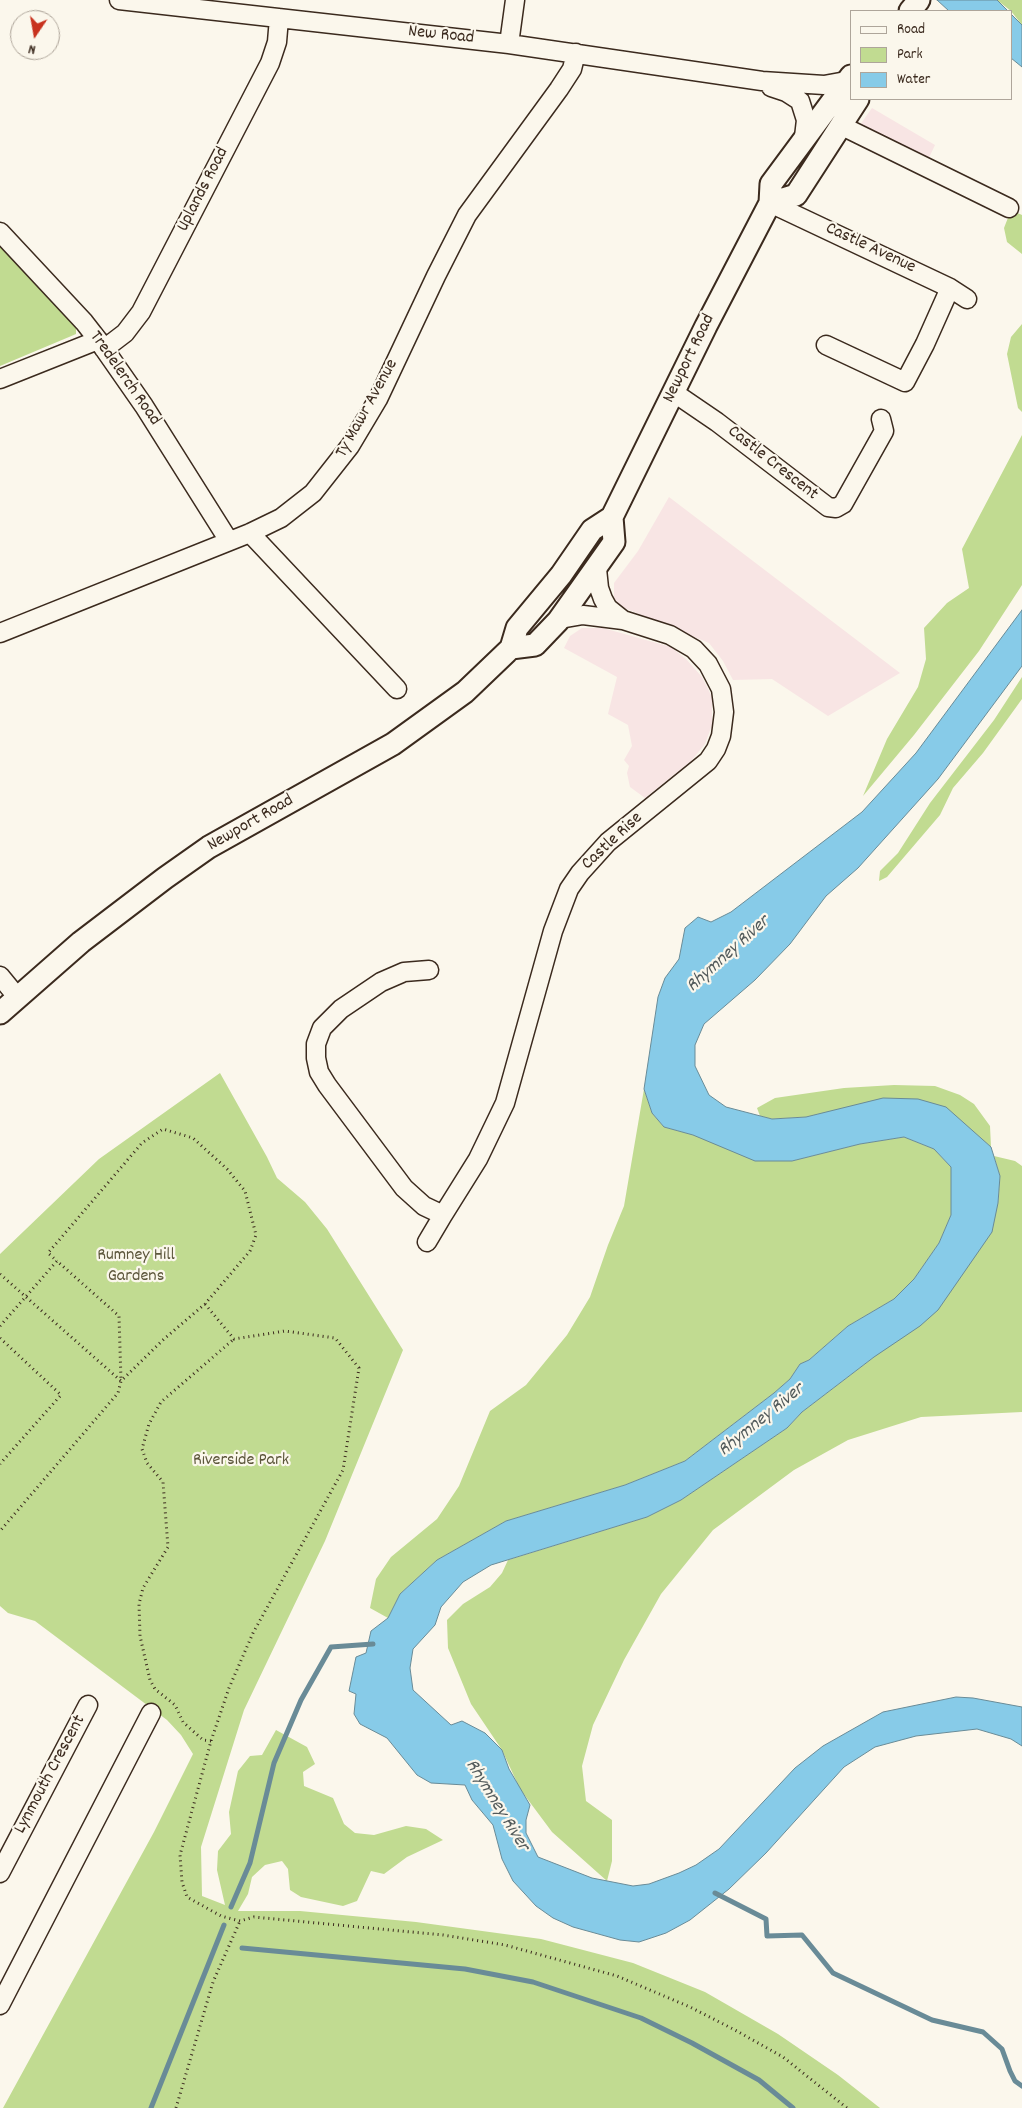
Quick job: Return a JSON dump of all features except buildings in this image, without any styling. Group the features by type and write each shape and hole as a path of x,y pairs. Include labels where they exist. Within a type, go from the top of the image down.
{"main road":[{"path":"911,10 919,0"},
{"name":"Newport Road","path":"0,1013 81,942 165,878 217,842 393,744 465,692 511,648 517,628 561,575 592,530 612,517 770,203 771,184 826,108 850,88"},
{"path":"770,203 796,195 840,125 850,90"},
{"path":"511,648 535,646 560,619 597,569 614,542 612,517"}],"street":[{"name":"New Road","path":"120,0 509,44 762,81 850,87"},
{"path":"509,44 515,0"},
{"name":"Uplands Road","path":"0,379 101,345 125,333 141,312 270,63 277,42 279,18"},
{"name":"Ty Mawr Avenue","path":"0,633 250,533 282,518 313,493 350,446 378,399 467,215 572,70 576,53"},
{"name":"New Road","path":"762,81 800,101 826,108"},
{"path":"800,101 806,120 804,137"},
{"path":"840,125 1009,208"},
{"name":"Castle Avenue","path":"770,203 950,288 967,299"},
{"name":"Tredelerch Road","path":"0,232 101,345 144,406 229,541"},
{"path":"826,345 905,382 950,288"},
{"name":"Castle Crescent","path":"674,392 717,422 828,507 836,508 843,504 884,431 881,419"},
{"path":"250,533 397,689"},
{"name":"Castle Rise","path":"597,569 602,599 608,608 623,620"},
{"name":"Castle Rise","path":"427,1242 478,1158 505,1103 553,931 569,889 580,873 608,842 708,761 716,750 721,736 724,712 721,690 701,655 670,635 623,620 583,615 560,619"},
{"path":"430,970 404,972 381,982 341,1009 322,1028 316,1044 316,1058 319,1072 327,1085 404,1188 424,1206 443,1215"},
{"path":"0,976 18,998"},
{"name":"Lynmouth Crescent","path":"0,1873 88,1705"},
{"path":"0,2005 151,1713"}],"path":[{"path":"0,1530 118,1393 121,1381 119,1316 48,1253 142,1143 163,1129 194,1138 227,1169 245,1191 256,1234 250,1251 205,1304 164,1339 121,1381"},
{"path":"0,1326 57,1261"},
{"path":"0,1274 121,1381"},
{"path":"205,1304 234,1339"},
{"path":"211,1741 204,1740 183,1722 175,1705 155,1689 150,1680 140,1636 139,1604 143,1588 168,1547 163,1482 148,1463 142,1449 149,1424 161,1402 234,1339 285,1331 335,1338 359,1368 343,1470 253,1633 229,1688 211,1741 180,1855 182,1882 187,1897 197,1905 221,1916 240,1921 254,1918 443,1935 505,1945 571,1962 626,1980 690,2007 735,2030 783,2058 847,2108"},
{"path":"0,1338 61,1395 0,1464"},
{"path":"176,2108 214,1982 240,1921"}],"shaded area":[{"path":"872,108 935,145 926,164 857,129"},
{"path":"669,497 900,673 828,716 772,679 733,680 723,661 709,643 622,607 614,598 614,583 638,551"},
{"path":"582,628 603,628 671,647 687,660 702,677 712,697 712,725 705,744 691,761 645,798 630,787 627,773 629,766 624,760 632,746 628,725 608,714 617,677 564,648 570,636"}],"green space":[{"path":"997,0 1022,0 1022,25 1012,10"},
{"path":"1011,210 1022,215 1022,254 1007,242 1004,228"},
{"path":"0,243 76,325 76,334 0,366"},
{"path":"1022,324 1022,412 1018,408 1007,354 1011,337"},
{"path":"1022,435 1022,585 979,651 914,735 863,796 887,739 918,687 926,659 924,628 947,603 969,588 962,549"},
{"path":"1022,677 1022,699 983,753 953,788 940,815 887,877 879,881 880,871 898,853 930,803 994,720"},
{"name":"Riverside Park","path":"220,1073 277,1178 305,1202 327,1229 403,1350 325,1541 244,1710 201,1847 202,1896 225,1905 217,1870 218,1851 231,1834 229,1812 238,1771 250,1756 262,1755 276,1730 307,1747 315,1764 303,1772 304,1786 333,1798 344,1824 355,1833 374,1835 406,1826 426,1829 443,1840 407,1857 384,1874 371,1871 357,1901 343,1906 301,1897 290,1890 288,1869 282,1861 265,1865 252,1877 248,1894 238,1911 300,1911 416,1922 541,1939 633,1963 705,1992 778,2034 838,2075 880,2108 3,2108 154,1832 193,1754 181,1735 167,1720 35,1621 8,1613 0,1606 0,1254 99,1159"},
{"path":"894,1085 935,1086 960,1095 974,1104 990,1126 991,1147 975,1134 835,1111 806,1117 772,1119 760,1116 757,1108 775,1098 844,1088"},
{"path":"644,1089 652,1113 664,1127 792,1161 860,1144 904,1137 934,1149 951,1167 951,1215 939,1243 914,1279 894,1299 848,1326 809,1360 800,1364 790,1379 774,1393 685,1461 625,1485 506,1521 437,1560 400,1594 388,1618 370,1608 376,1579 391,1557 437,1519 459,1486 490,1411 526,1385 567,1335 590,1297 624,1206"},
{"path":"994,1156 1015,1161 1022,1166 1022,1412 921,1417 848,1440 794,1470 713,1530 661,1594 624,1660 593,1725 582,1766 586,1801 612,1820 612,1861 607,1881 552,1832 520,1789 502,1750 471,1704 448,1648 447,1620 463,1604 490,1587 502,1573 508,1560 647,1517 681,1500 787,1428 802,1412 874,1357 998,1203 1000,1176"}],"water":[{"path":"937,0 997,0 1007,10 948,10"},
{"path":"1012,15 1022,25 1022,67 1012,59"},
{"name":"Rhymney River","path":"1022,610 1022,666 938,779 858,868 826,896 790,944 755,980 704,1024 695,1045 695,1066 709,1095 726,1107 772,1119 806,1117 883,1098 918,1099 946,1107 991,1147 1000,1176 998,1203 992,1232 938,1310 920,1326 874,1357 802,1412 787,1428 681,1500 647,1517 491,1565 463,1582 441,1607 435,1625 413,1649 410,1668 413,1690 451,1725 462,1721 485,1733 502,1750 509,1769 530,1805 526,1820 526,1833 538,1857 592,1878 633,1886 649,1884 679,1873 696,1865 719,1849 795,1768 823,1746 883,1712 956,1697 973,1698 1022,1707 1022,1746 1011,1739 977,1729 916,1736 875,1747 844,1767 766,1853 729,1889 690,1920 666,1933 639,1942 620,1940 573,1927 553,1918 536,1906 513,1881 502,1859 493,1825 472,1800 465,1785 431,1783 417,1775 387,1738 360,1724 354,1714 356,1694 349,1691 356,1657 366,1653 371,1631 388,1618 400,1594 437,1560 506,1521 625,1485 685,1461 774,1393 790,1379 800,1364 809,1360 848,1326 894,1299 914,1279 939,1243 951,1215 951,1167 934,1149 904,1137 860,1144 792,1161 755,1161 693,1135 664,1127 652,1113 644,1089 658,997 665,978 679,959 685,928 698,917 711,922 731,912 862,812 916,753"}],"waterway":[{"path":"231,1907 250,1863 274,1763 301,1700 331,1647 373,1644"},
{"path":"715,1893 766,1919 767,1936 802,1935 833,1973 932,2020 983,2032 1002,2049 1015,2081 1022,2086"},
{"path":"151,2108 224,1925"},
{"path":"242,1948 465,1969 533,1982 641,2018 692,2043 759,2080 793,2108"}],"park label":[{"name":"Rumney Hill Gardens","path":"136,1267"}]}
